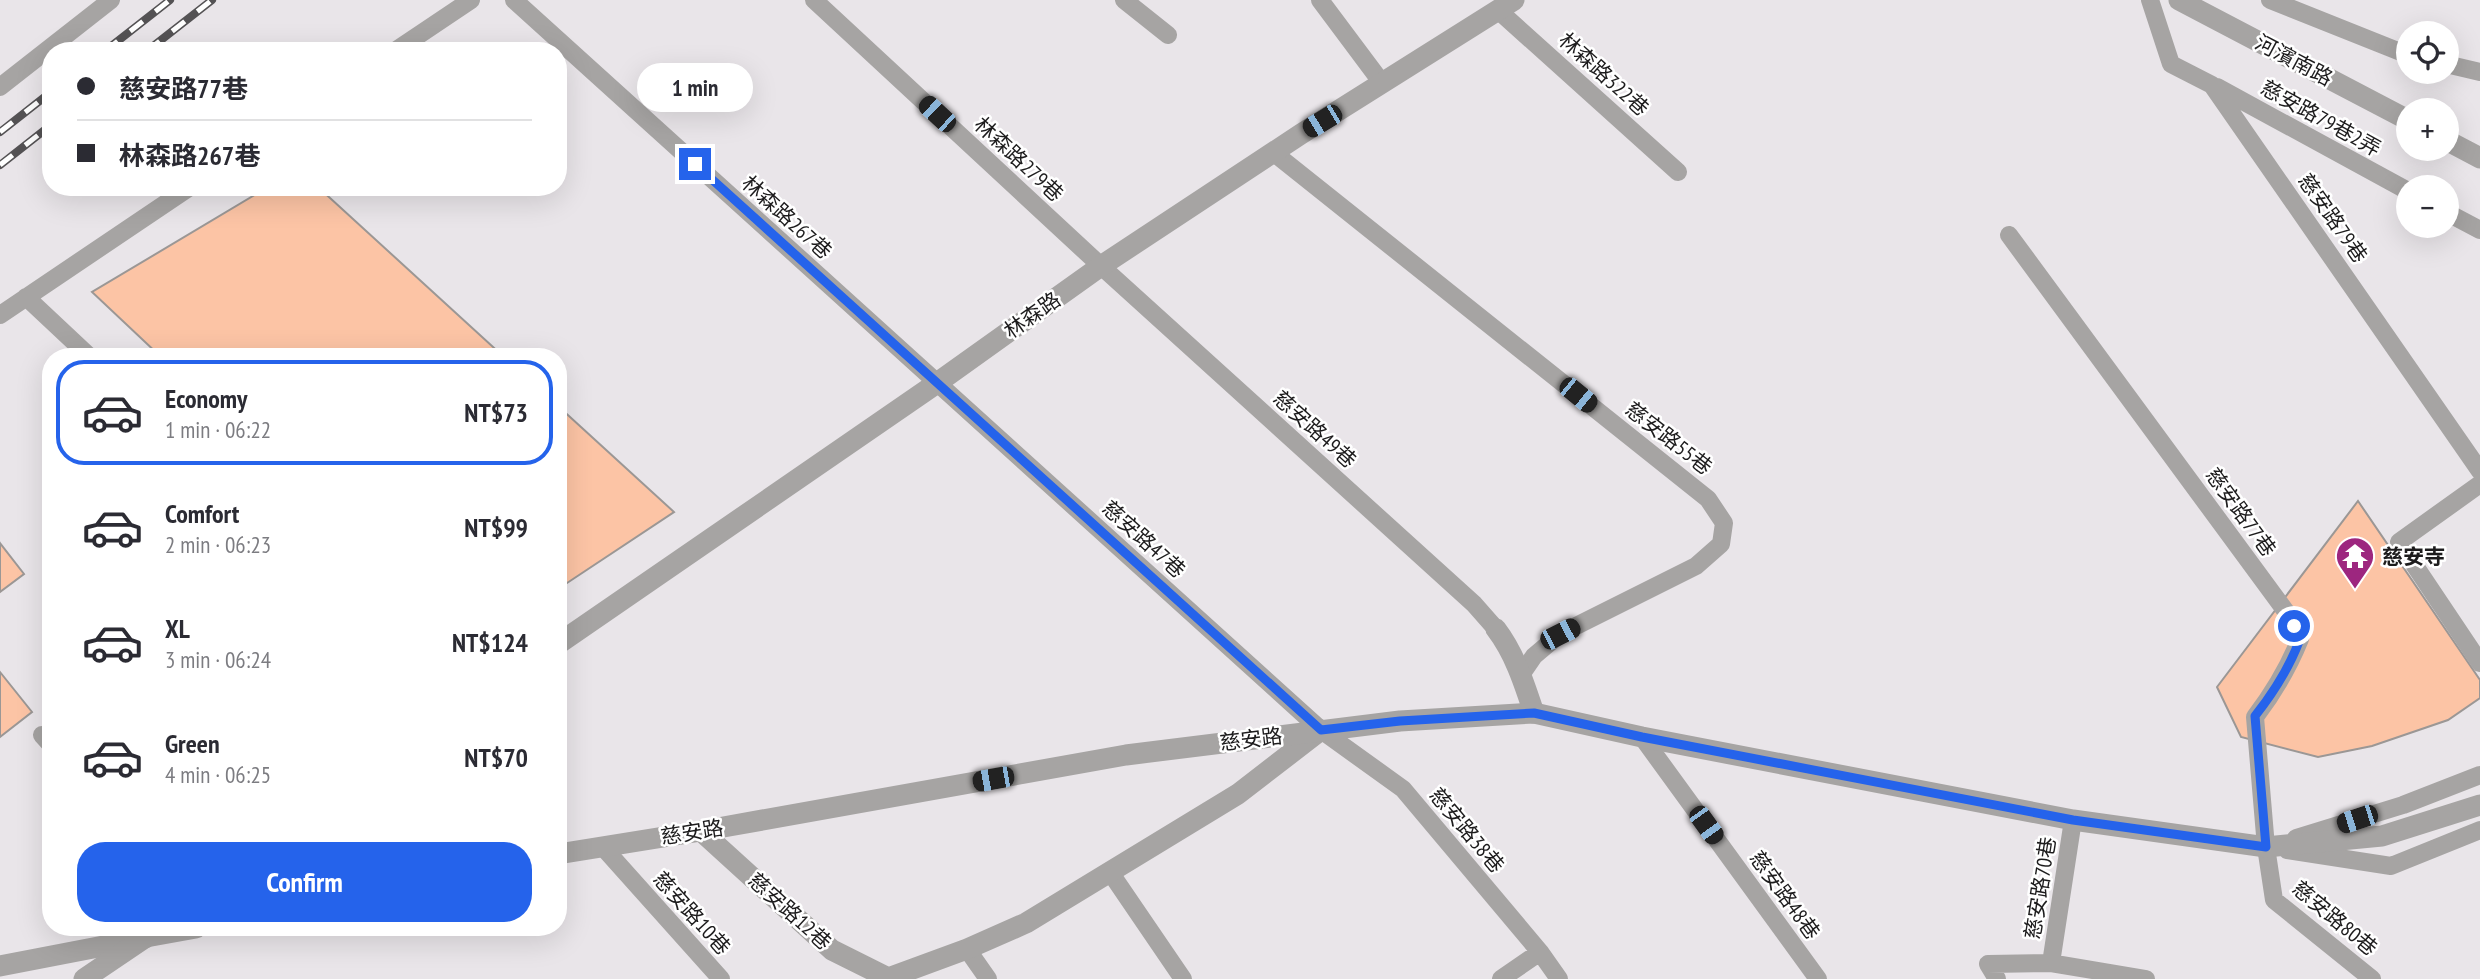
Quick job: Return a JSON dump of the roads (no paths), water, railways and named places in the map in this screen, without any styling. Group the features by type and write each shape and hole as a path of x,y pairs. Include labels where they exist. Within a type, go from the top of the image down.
{"street":[{"name":"河濱南路","path":"2179,0 2396,114"},
{"name":"林森路","path":"567,638 937,383 1101,265 1507,5"},
{"path":"2459,147 2480,158"},
{"path":"1496,629 1509,646 1534,713"},
{"name":"慈安路","path":"567,852 1126,755 1400,721 1534,713 1642,737 2073,820 2266,847 2382,836 2480,805"},
{"name":"慈安路12巷","path":"701,831 832,950 888,978 967,949 1026,923 1237,794 1321,730"},
{"path":"0,966 133,936"},
{"path":"84,979 145,936"}],"lane":[{"path":"57,42 111,0"},
{"path":"408,42 471,0"},
{"name":"林森路267巷","path":"514,0 560,42"},
{"name":"林森路279巷","path":"814,0 1101,265"},
{"path":"1124,0 1168,35"},
{"path":"1320,0 1382,83"},
{"name":"慈安路79巷","path":"2150,0 2171,64 2212,85 2480,471"},
{"path":"2270,0 2396,50"},
{"name":"林森路322巷","path":"1507,5 1678,172"},
{"name":"林森路267巷","path":"567,48 937,383"},
{"path":"0,87 42,54"},
{"path":"2459,67 2480,72"},
{"name":"慈安路79巷2弄","path":"2212,85 2396,185"},
{"name":"慈安路55巷","path":"1274,153 1708,499 1724,523 1721,544 1696,566 1560,634 1534,656 1521,675"},
{"path":"0,315 177,196"},
{"path":"2459,219 2480,230"},
{"name":"慈安路77巷","path":"2009,235 2287,613 2300,639 2290,665 2276,689 2255,716 2266,847"},
{"name":"慈安路49巷","path":"1101,265 1474,604 1496,629"},
{"path":"26,297 80,348"},
{"name":"慈安路47巷","path":"937,383 1321,730"},
{"path":"2480,484 2399,542 2480,663"},
{"name":"慈安路38巷","path":"1321,730 1403,789 1540,952 1559,979"},
{"name":"慈安路48巷","path":"1642,737 1818,979"},
{"path":"2266,847 2403,805 2480,775"},
{"name":"慈安路70巷","path":"2051,964 2073,820"},
{"path":"2266,847 2392,866 2480,830"},
{"name":"慈安路10巷","path":"602,845 721,979"},
{"name":"慈安路80巷","path":"2266,847 2274,900 2372,979"},
{"path":"1111,872 1183,979"},
{"path":"967,949 988,979"},
{"path":"1501,979 1540,952"},
{"path":"1997,979 1988,964 2051,964 2146,979"}],"railway":[{"path":"116,42 170,0"},
{"path":"158,42 212,0"},
{"path":"0,132 42,99"},
{"path":"0,165 42,132"}],"place":[{"name":"慈安寺","path":"2355,590"}]}
